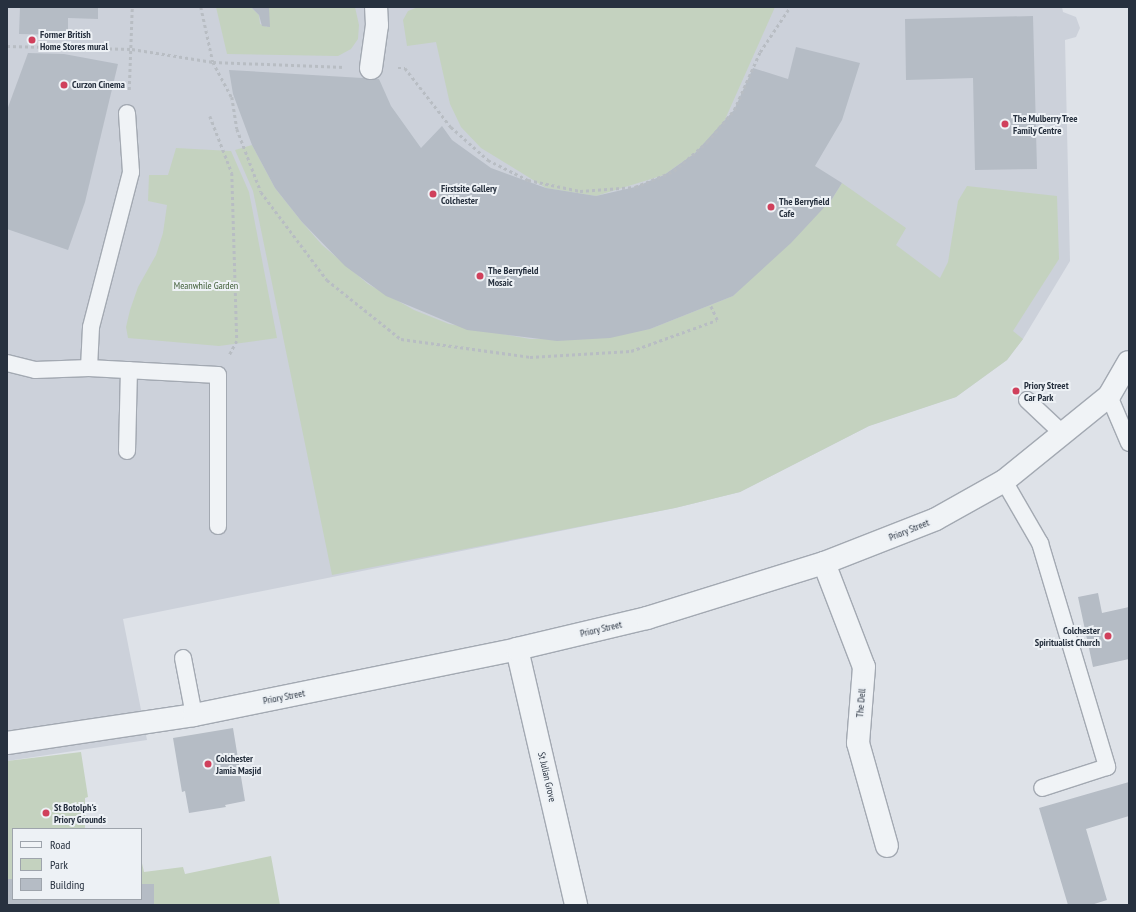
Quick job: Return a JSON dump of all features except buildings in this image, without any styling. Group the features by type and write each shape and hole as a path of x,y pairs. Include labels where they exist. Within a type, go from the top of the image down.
{"street":[{"path":"372,68 377,25 376,7"},
{"name":"Priory Street","path":"7,743 194,715 517,649 647,618 824,563 936,519 1004,481 1109,396 1129,362"},
{"name":"The Dell","path":"824,563 864,667 858,743 887,846"},
{"name":"St Julian Grove","path":"517,649 576,905"}],"lane":[{"path":"89,368 91,327 131,172 127,113"},
{"path":"7,363 35,370 89,368 218,375 218,526"},
{"path":"127,451 128,370"},
{"path":"1109,396 1129,443"},
{"path":"1027,400 1062,433"},
{"path":"1004,481 1040,543 1107,767 1042,788"},
{"path":"183,658 194,715"}],"path":[{"path":"127,113 132,49 132,7"},
{"path":"201,7 213,62 232,97 237,129 261,192 327,280 401,339 530,357 631,351 717,320 710,306"},
{"path":"7,46 132,49 213,62 405,68 451,127 488,160 528,180 580,191 635,187 674,171 707,142 734,110 760,52 790,7"},
{"path":"210,116 232,173 237,334 237,341 218,375"}],"shaded area":[{"path":"7,7 1062,7 1063,12 1076,17 1080,28 1076,37 1065,40 1070,261 1023,339 1007,360 956,397 869,426 740,492 675,508 123,619 147,740 7,761"}],"green space":[{"path":"216,7 251,7 259,15 260,24 267,27 265,7 355,7 359,25 358,39 351,49 338,56 227,54"},
{"path":"418,7 775,7 723,124 695,153 664,175 596,196 546,188 481,148 461,127 450,104 436,42 407,46 403,20 408,11"},
{"path":"252,145 275,188 302,222 322,245 368,284 414,310 449,324 530,339 587,339 650,329 733,296 832,199 842,183 906,228 896,245 940,278 948,262 958,201 967,186 1057,196 1059,259 1013,331 1023,339 1007,360 956,397 869,426 740,492 675,508 332,575 253,191 235,150"},
{"name":"Meanwhile Garden","path":"176,148 231,151 249,192 277,338 219,346 128,338 126,327 130,310 138,287 156,255 163,233 167,205 148,201 149,175 168,175"},
{"name":"St Botolph's Priory Grounds","path":"81,752 88,797 85,798 85,828 12,828 12,900 142,900 142,863 144,872 183,867 185,874 271,856 280,905 7,905 7,761"}],"place":[{"name":"Former British Home Stores mural","path":"32,40"},
{"name":"Curzon Cinema","path":"64,85"},
{"name":"The Mulberry Tree Family Centre","path":"1005,124"},
{"name":"Firstsite Gallery Colchester","path":"433,194"},
{"name":"The Berryfield Cafe","path":"771,207"},
{"name":"The Berryfield Mosaic","path":"480,276"},
{"name":"Priory Street Car Park","path":"1016,391"},
{"name":"Colchester Spiritualist Church","path":"1108,636"},
{"name":"Colchester Jamia Masjid","path":"208,764"},
{"name":"St Botolph's Priory Grounds","path":"46,813"}]}
